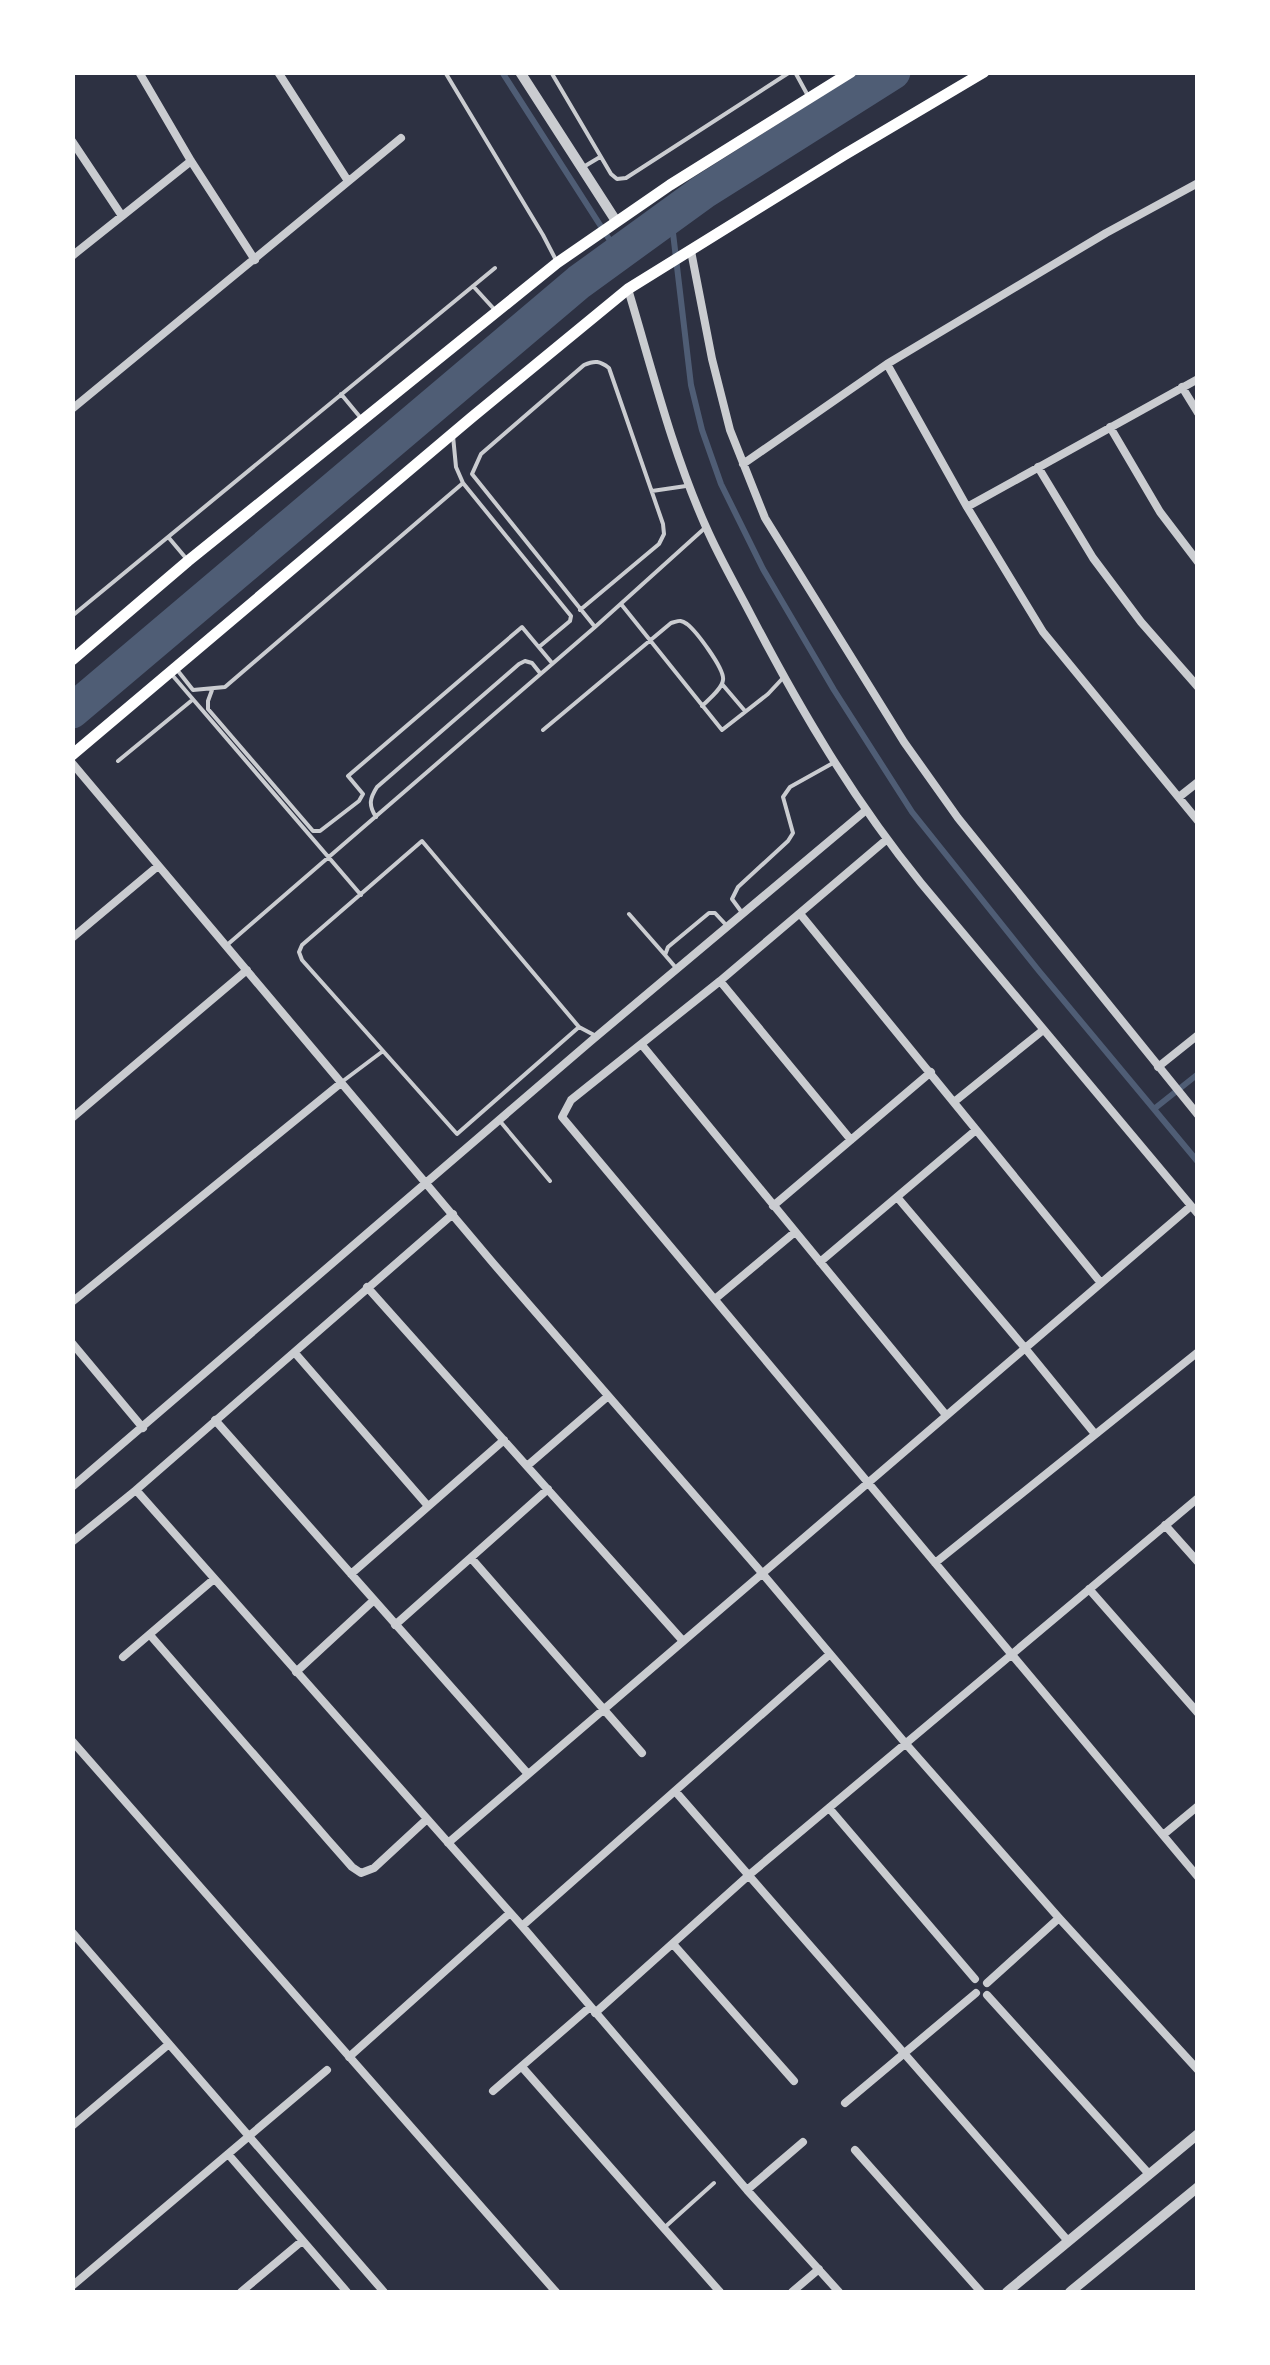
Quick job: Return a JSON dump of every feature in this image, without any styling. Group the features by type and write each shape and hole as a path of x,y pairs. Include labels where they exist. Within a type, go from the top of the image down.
{"main road":[{"path":"72,660 188,560 557,263 613,223 852,72"},
{"path":"72,754 632,286 984,72"}],"street":[{"path":"139,72 256,260"},
{"path":"278,72 348,181"},
{"path":"520,72 613,223"},
{"path":"72,410 401,138"},
{"path":"72,142 122,216"},
{"path":"72,256 192,161"},
{"path":"743,464 887,364 1198,182"},
{"path":"685,255 730,430 765,518 904,742 958,818 1197,1114"},
{"path":"632,286 670,431 706,527 833,763 886,840 1198,1214"},
{"path":"887,364 1043,632 1198,821"},
{"path":"967,507 1198,379"},
{"path":"1182,387 1198,413"},
{"path":"1110,426 1160,512 1198,562"},
{"path":"1038,467 1094,558 1141,622 1198,687"},
{"path":"72,763 906,1744 1198,2070"},
{"path":"1178,797 1198,782"},
{"path":"73,1484 865,811"},
{"path":"886,840 801,915 571,1100 562,1116 1198,1877"},
{"path":"72,938 158,866"},
{"path":"801,915 1101,1282"},
{"path":"72,1118 247,970"},
{"path":"720,981 850,1140"},
{"path":"954,1102 1042,1031"},
{"path":"1158,1066 1198,1035"},
{"path":"642,1045 946,1415"},
{"path":"773,1206 931,1072"},
{"path":"72,1302 341,1083"},
{"path":"820,1262 976,1130"},
{"path":"897,1197 1094,1434"},
{"path":"448,1843 1190,1206"},
{"path":"72,1542 453,1214"},
{"path":"715,1299 795,1232"},
{"path":"367,1287 684,1641"},
{"path":"72,1343 142,1428"},
{"path":"935,1563 1198,1352"},
{"path":"294,1353 428,1506"},
{"path":"527,1466 608,1397"},
{"path":"215,1420 528,1774"},
{"path":"351,1574 504,1440"},
{"path":"395,1625 548,1489"},
{"path":"136,1490 839,2292"},
{"path":"493,2091 673,1944 1198,1498"},
{"path":"1165,1525 1198,1562"},
{"path":"471,1558 642,1753"},
{"path":"123,1657 214,1579"},
{"path":"1090,1589 1198,1713"},
{"path":"296,1672 374,1600"},
{"path":"150,1635 296,1804 361,1872 374,1868 427,1819"},
{"path":"522,1926 830,1654"},
{"path":"72,1741 556,2292"},
{"path":"675,1791 1068,2241"},
{"path":"1163,1836 1198,1806"},
{"path":"830,1808 975,1980"},
{"path":"349,2057 510,1913"},
{"path":"987,1983 1059,1918"},
{"path":"72,1932 384,2292"},
{"path":"673,1944 794,2081"},
{"path":"845,2103 976,1994"},
{"path":"988,1994 1149,2174"},
{"path":"72,2126 169,2044"},
{"path":"522,2067 720,2292"},
{"path":"72,2286 327,2070"},
{"path":"1007,2292 1198,2134"},
{"path":"747,2190 802,2142"},
{"path":"854,2150 981,2292"},
{"path":"228,2154 347,2292"},
{"path":"1070,2292 1198,2187"},
{"path":"241,2292 302,2241"},
{"path":"792,2292 820,2269"}],"lane":[{"path":"444,72 557,263"},
{"path":"552,72 616,179 626,178 792,72 809,98"},
{"path":"581,169 600,157"},
{"path":"72,616 495,268"},
{"path":"473,286 497,312"},
{"path":"580,610 659,544 664,534 608,368 600,362 584,365 480,454 472,474 594,628"},
{"path":"341,394 364,420"},
{"path":"452,434 456,467 463,483 571,616 539,647"},
{"path":"172,670 193,690 225,687 463,483"},
{"path":"652,491 690,486"},
{"path":"226,946 706,527"},
{"path":"168,537 188,560"},
{"path":"622,604 722,730 784,678"},
{"path":"542,730 671,623 680,621 688,624 724,676 722,684 702,706"},
{"path":"212,690 208,709 312,831 320,830 360,801 363,794 348,776 522,627 552,663"},
{"path":"376,816 370,798 377,787 519,664 532,663 540,673"},
{"path":"172,670 192,700 360,895"},
{"path":"722,684 745,712"},
{"path":"118,761 192,700"},
{"path":"743,914 732,899 738,887 793,833 782,797 790,787 833,763"},
{"path":"579,1027 457,1134 299,952 302,945 422,842 579,1027 594,1038"},
{"path":"665,955 668,946 709,913 716,913 728,927"},
{"path":"629,914 677,969"},
{"path":"341,1083 384,1051"},
{"path":"498,1120 550,1181"},
{"path":"665,2227 714,2182"}],"waterway":[{"path":"502,72 618,253"},
{"path":"72,711 579,282 703,192 893,72"},
{"path":"671,216 691,385 702,430 721,484 763,569 912,812 1198,1162"},
{"path":"1154,1109 1198,1074"}]}
